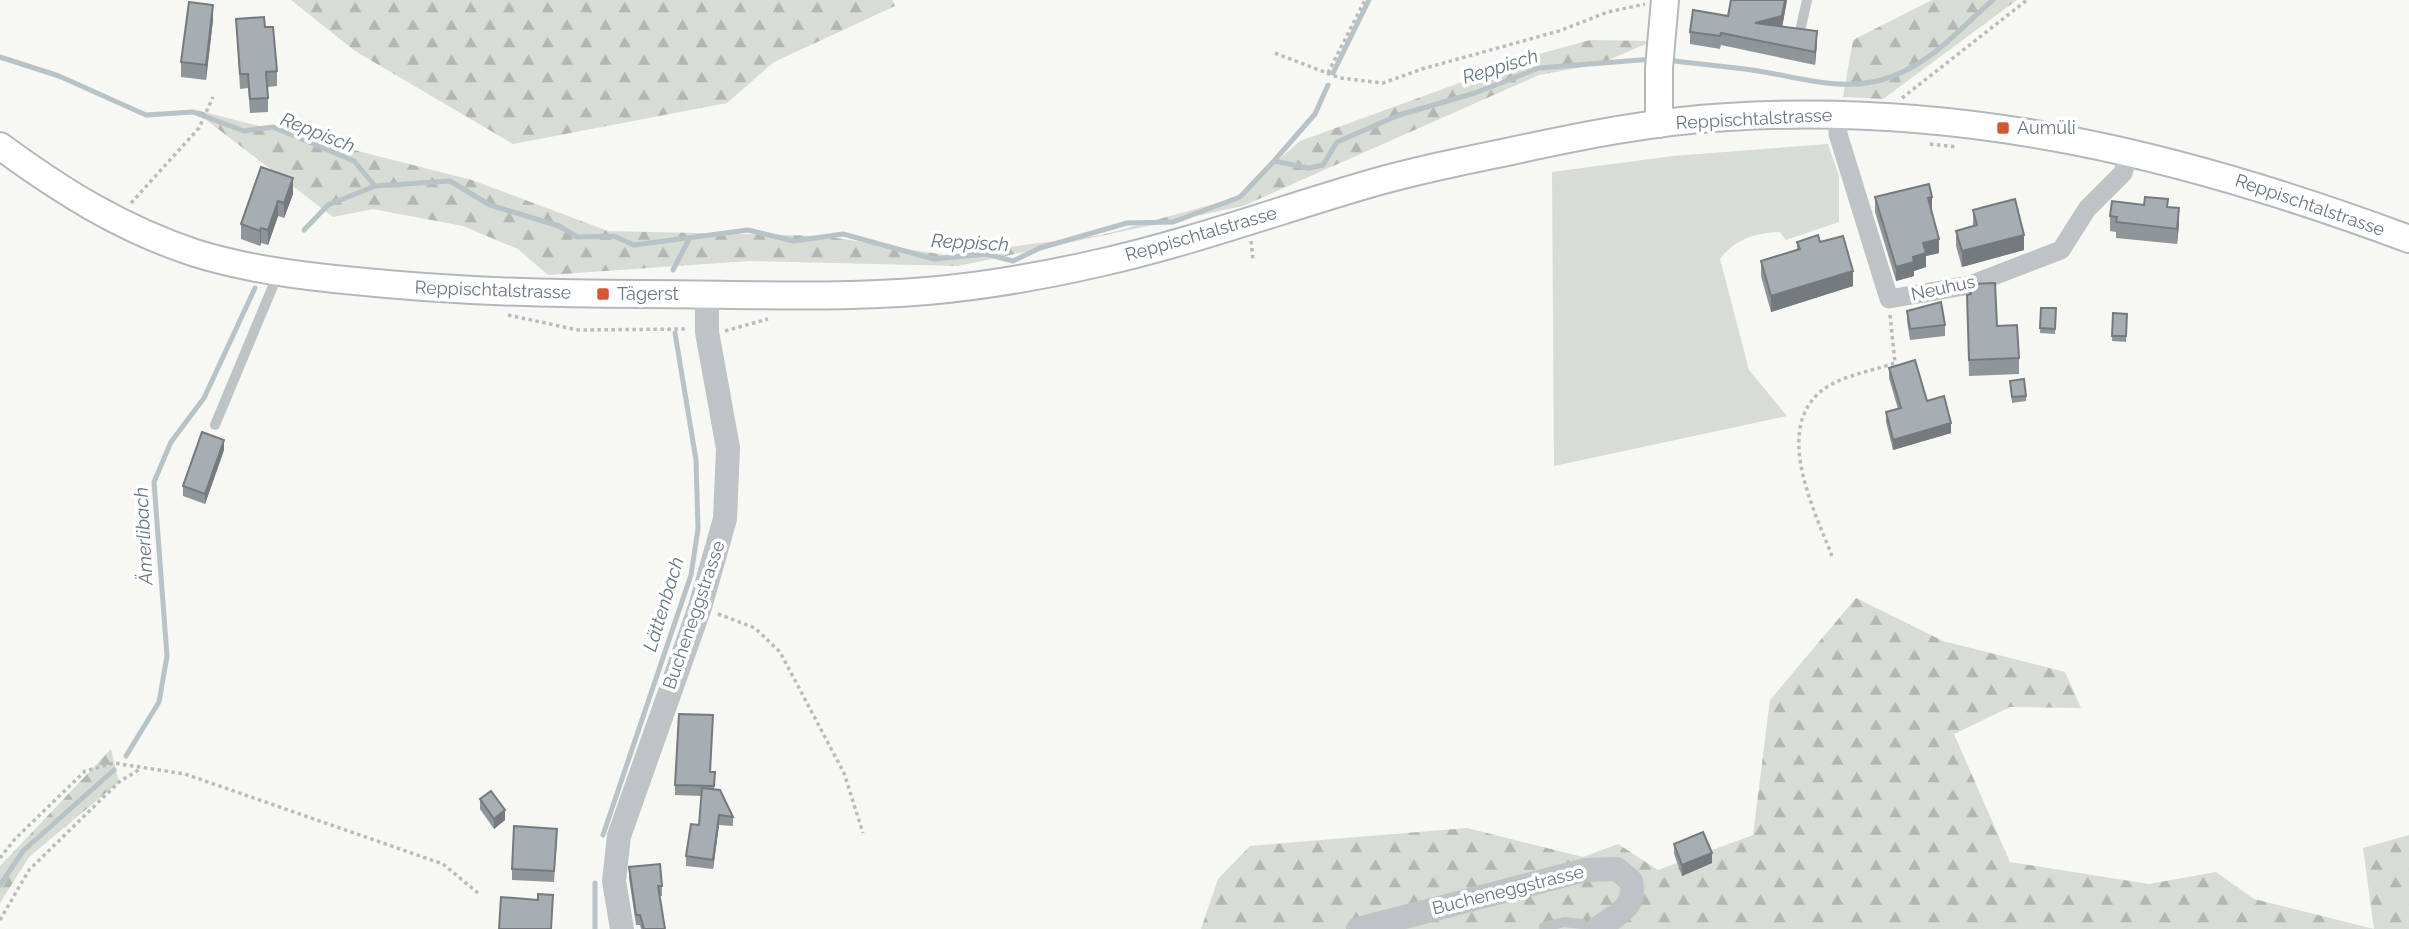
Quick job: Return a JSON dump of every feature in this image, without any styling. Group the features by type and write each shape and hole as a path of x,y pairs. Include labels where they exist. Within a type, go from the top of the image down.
{"main road":[{"path":"1656,1 1660,55 1660,124"},
{"name":"Reppischtalstrasse","path":"0,146 57,188 114,221 196,253 275,272 377,284 498,292 849,295 925,291 1014,281 1172,244 1367,184 1437,167 1596,134 1732,116 1886,116 2003,128 2129,151 2221,174 2311,202 2409,239"}],"street":[{"name":"Neuhus","path":"1838,115 1838,134 1889,299 1970,285 2061,250 2087,209 2123,173 2129,151"},
{"name":"Bucheneggstrasse","path":"622,929 614,881 619,836 700,607 720,544 728,496 725,425 707,332 707,294"},
{"name":"Bucheneggstrasse","path":"1358,929 1585,870 1617,869 1631,880 1633,895 1623,912 1597,929"}],"lane":[{"path":"1800,32 1807,0"},
{"path":"215,425 273,286 275,272"},
{"path":"1544,927 1564,922 1582,924 1587,929"}],"path":[{"path":"1328,73 1365,0"},
{"path":"1886,116 1906,93 2027,0"},
{"path":"1275,52 1340,78 1383,83 1422,69 1559,31 1608,12 1656,1"},
{"path":"114,221 200,128 213,97"},
{"path":"1922,142 1967,148"},
{"path":"1239,244 1251,240"},
{"path":"1832,556 1812,504 1796,439 1805,410 1831,385 1895,363 1889,299"},
{"path":"554,327 555,316"},
{"path":"707,332 717,334 770,318"},
{"path":"700,607 755,628 780,652 844,773 863,833"},
{"path":"0,858 85,771 114,763 185,774 443,864 478,892"},
{"path":"0,919 29,870 119,782 142,768"}],"green space":[{"path":"291,0 892,0 895,6 774,62 727,103 513,144 355,51"},
{"path":"1932,0 2017,0 1883,99 1843,97 1853,40"},
{"path":"1590,40 1653,41 1599,64 1539,75 1243,206 958,266 749,261 548,275 518,249 463,226 373,209 333,217 192,109 472,180 608,231 824,236 945,255 1102,235 1235,198 1300,141 1539,54"},
{"path":"1828,144 1839,176 1839,222 1786,240 1780,232 1754,236 1732,246 1720,259 1749,370 1787,416 1554,466 1552,172 1673,156"},
{"path":"1856,598 1943,641 2065,672 2081,708 2010,707 1954,734 2010,862 2149,884 2216,872 2254,899 2374,929 1201,929 1218,879 1250,846 1467,828 1583,857 1618,844 1658,870 1753,835 1770,700"},
{"path":"111,749 119,782 29,857 0,903 0,866"},
{"path":"2409,835 2409,929 2374,929 2363,848"}],"building":[{"path":"1731,0 1785,0 1782,16 1755,23 1817,31 1815,52 1721,33 1720,36 1690,32 1693,10 1728,16"},
{"path":"189,2 213,5 206,65 181,62"},
{"path":"264,17 265,27 273,27 277,71 266,72 268,98 250,99 248,74 240,74 236,19"},
{"path":"261,167 293,178 284,203 278,201 268,230 261,228 260,231 241,224"},
{"path":"1929,184 1932,197 1928,198 1939,239 1923,243 1926,253 1913,257 1914,262 1896,267 1875,197"},
{"path":"2145,197 2168,199 2167,207 2179,208 2177,229 2116,222 2117,217 2110,216 2112,201 2144,205"},
{"path":"2015,199 2024,235 1962,251 1956,231 1977,225 1973,210"},
{"path":"1818,235 1820,242 1843,236 1853,271 1771,296 1761,261 1800,249 1797,242"},
{"path":"1995,283 1997,326 2017,325 2019,358 1969,360 1967,295 1971,294 1970,284"},
{"path":"1941,302 1945,325 1910,329 1907,311"},
{"path":"2041,308 2056,308 2055,329 2040,328"},
{"path":"2113,313 2127,314 2126,336 2112,336"},
{"path":"1915,360 1927,401 1944,396 1951,423 1893,440 1886,412 1901,408 1889,368"},
{"path":"2024,379 2026,396 2012,397 2010,381"},
{"path":"202,432 224,440 205,494 183,486"},
{"path":"679,714 713,715 710,772 715,772 714,786 675,785"},
{"path":"702,788 720,790 733,817 719,815 713,860 686,856 691,824 699,825"},
{"path":"491,791 505,810 494,819 480,799"},
{"path":"514,826 557,829 554,871 512,869"},
{"path":"1703,832 1712,853 1682,865 1674,844"},
{"path":"660,864 662,886 658,886 665,929 644,929 640,915 636,915 629,867"},
{"path":"538,894 553,895 551,929 499,929 501,897 538,900"}],"waterway":[{"path":"1333,73 1369,0"},
{"name":"Reppisch","path":"1667,60 1752,70 1834,84 1874,82 1893,76 1925,59 1993,0"},
{"name":"Reppisch","path":"0,57 59,76 146,115 193,112 244,131 273,127 354,161 375,186 450,181 490,205 559,226 577,237 614,236 634,245 748,230 794,241 843,234 934,259 986,254 1013,261 1040,248 1127,223 1173,222 1240,197 1274,161 1309,168 1323,165 1337,142 1399,115 1475,93 1539,68 1653,59"},
{"path":"1274,161 1315,114 1328,85"},
{"name":"Ämerlibach","path":"304,230 328,205 375,186"},
{"name":"Lättenbach","path":"673,270 689,239"},
{"name":"Ämerlibach","path":"126,756 159,702 167,656 154,482 171,442 204,398 255,288"},
{"name":"Lättenbach","path":"603,835 691,575 698,529 696,460 675,333"},
{"name":"Ämerlibach","path":"0,885 23,851 114,770"},
{"name":"Lättenbach","path":"595,883 595,929"}],"place":[{"name":"Aumüli","path":"2003,128"},
{"name":"Tägerst","path":"603,294"}]}
